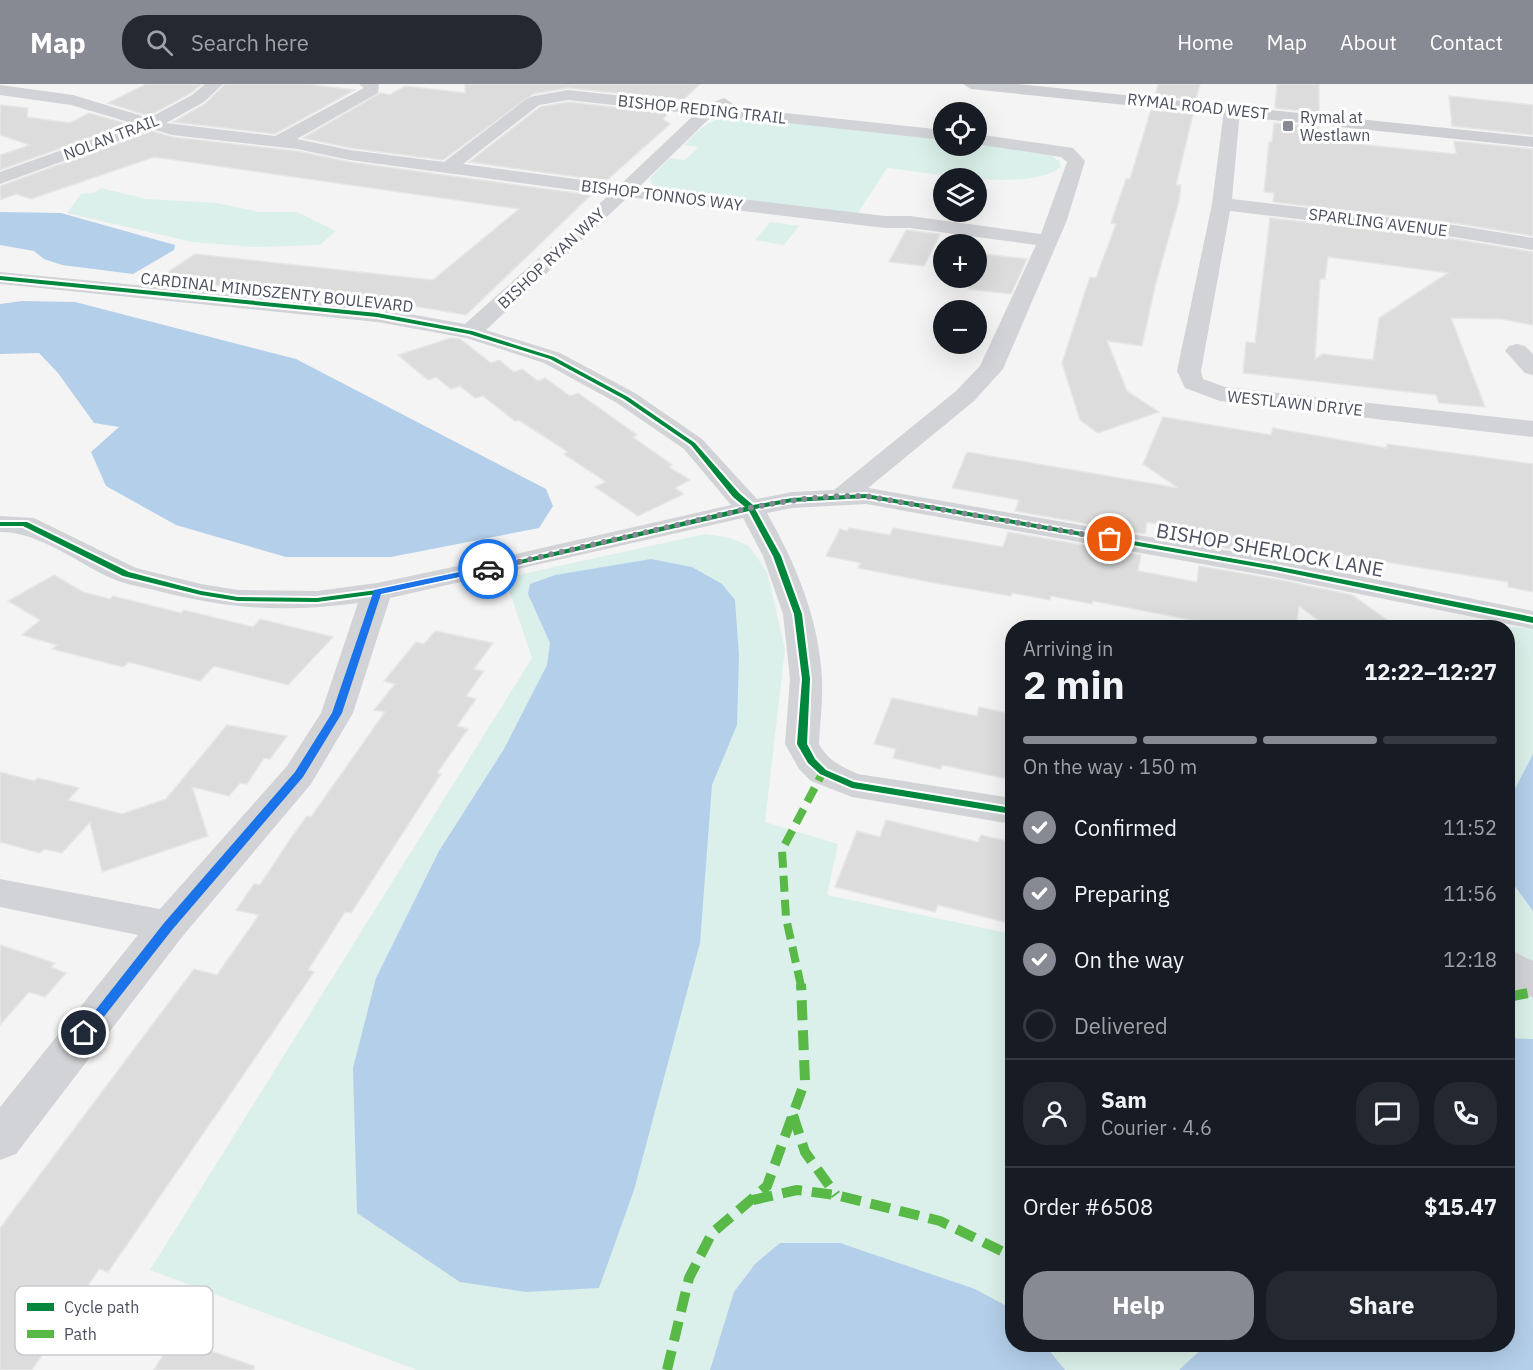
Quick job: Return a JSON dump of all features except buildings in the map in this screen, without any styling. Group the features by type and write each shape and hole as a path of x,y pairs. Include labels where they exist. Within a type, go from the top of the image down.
{"main road":[{"name":"RYMAL ROAD WEST","path":"971,84 1533,142"}],"street":[{"name":"NOLAN TRAIL","path":"0,178 150,123 205,95 215,84"},
{"path":"278,142 372,90 372,85 367,84"},
{"name":"BISHOP TONNOS WAY","path":"0,90 73,100 172,130 220,137 278,142 350,155 624,191 885,222 910,222 1047,241"},
{"name":"BISHOP REDING TRAIL","path":"447,168 524,108 548,97 568,95 933,134"},
{"name":"BISHOP RYAN WAY","path":"470,332 710,109"},
{"name":"WESTLAWN DRIVE","path":"1232,110 1222,204 1189,371 1193,383 1220,394 1533,429"},
{"path":"844,495 965,396 991,369 1047,241 1076,161 1067,152 987,141"},
{"name":"SPARLING AVENUE","path":"1222,204 1454,231 1533,244"},
{"name":"CARDINAL MINDSZENTY BOULEVARD","path":"0,278 328,309 470,332 552,358 626,398 693,444 736,495 750,508 777,555 798,614 806,679 802,744 811,761 823,772 852,785 1005,810"},
{"name":"BISHOP SHERLOCK LANE","path":"0,524 24,524 126,574 201,593 238,599 317,600 377,592 792,500 844,495 866,496 1275,568 1469,617 1533,620"},
{"path":"0,1140 168,926 299,775 337,713 377,592"},
{"path":"0,893 168,926"},
{"path":"1515,970 1533,982"}],"green space":[{"path":"739,116 933,138 933,156 987,156 987,145 1051,155 1059,161 1061,167 1046,175 1003,180 987,179 987,168 933,168 933,174 887,168 856,216 663,191 653,185 650,178 670,158 685,160 698,147 684,145 703,128 721,118"},
{"path":"101,188 146,199 217,203 259,212 297,212 336,231 320,245 254,247 192,242 67,213 81,194 94,193"},
{"path":"770,222 799,226 784,245 755,240"},
{"path":"705,534 727,537 749,546 767,572 785,649 765,822 838,844 827,895 1005,933 1005,1352 1515,1352 1515,987 1533,998 1533,1370 417,1370 213,1294 213,1286 193,1286 150,1270 532,658 505,578"},
{"path":"1515,627 1533,628 1533,965 1515,954"}],"water":[{"path":"0,212 61,213 175,245 174,250 133,274 62,265 44,259 34,251 0,245"},
{"path":"22,301 75,302 296,359 546,489 553,506 539,528 391,557 286,557 176,525 106,486 91,452 119,427 94,423 58,373 39,353 0,354 0,304"},
{"path":"651,559 692,567 722,584 735,600 739,655 737,725 712,785 700,943 634,1190 599,1288 526,1292 460,1282 357,1213 353,1068 376,978 439,851 504,749 547,665 550,643 528,594 530,584 555,575"},
{"path":"1533,754 1533,911 1515,887 1515,789"},
{"path":"1515,1038 1533,1039 1533,1370 1179,1370 1198,1352 1515,1352"},
{"path":"780,1243 840,1243 975,1289 1005,1305 1005,1352 1050,1352 1065,1370 710,1370 734,1292 755,1264"}],"marked path":[{"path":"667,1370 689,1278 712,1233 767,1186 805,1081 801,975 786,918 782,850 823,772"},
{"path":"1515,996 1533,992"},
{"path":"793,1115 805,1152 836,1195"},
{"path":"753,1200 797,1190 836,1195 940,1221 1005,1253"}],"cycle path":[{"path":"0,278 377,315 470,332 552,358 626,398 693,444 736,495 751,508 777,556 798,614 806,679 802,744 811,761 823,772 852,785 1005,810"},
{"path":"0,524 24,524 126,574 201,593 238,599 317,600 377,592 520,562 792,500 866,496 1275,568 1533,620"}],"way so far":[{"path":"488,569 750,508 792,500 844,495 866,496 1110,539"}],"place":[{"name":"Rymal at Westlawn","path":"1288,126"}],"route":[{"path":"84,1033 168,926 299,775 311,757 337,713 377,592 488,569"}]}
